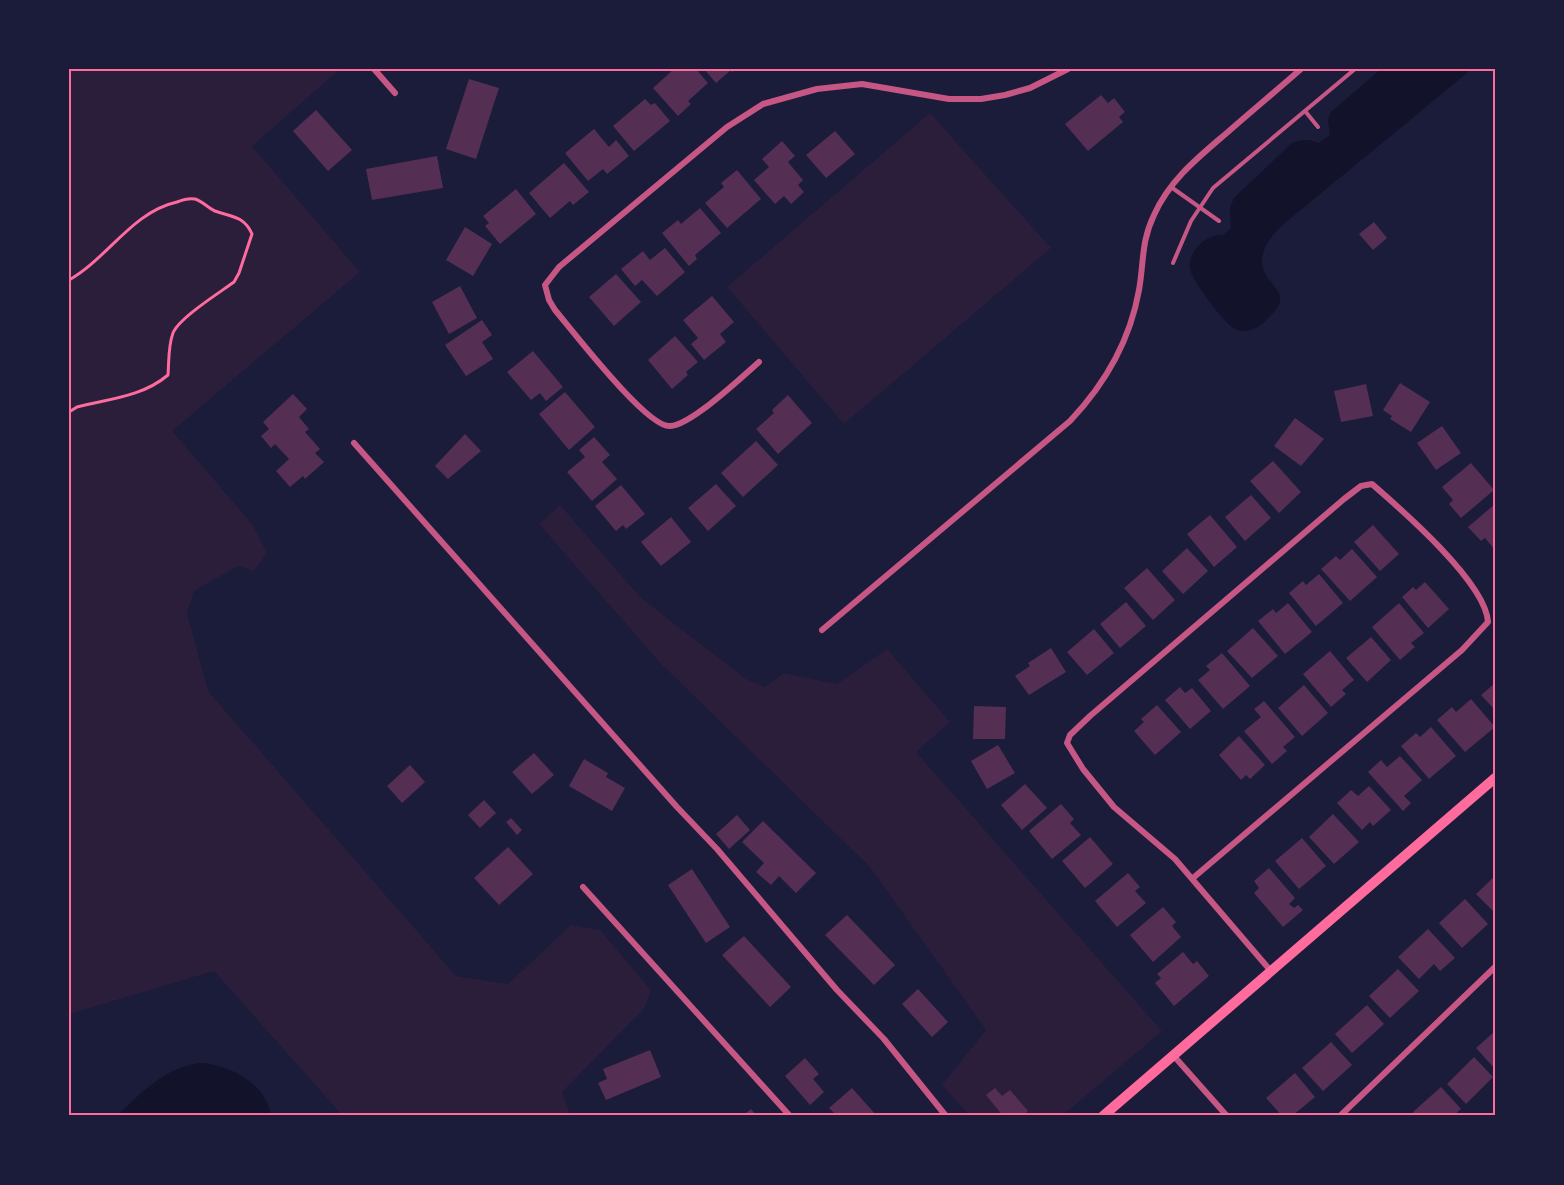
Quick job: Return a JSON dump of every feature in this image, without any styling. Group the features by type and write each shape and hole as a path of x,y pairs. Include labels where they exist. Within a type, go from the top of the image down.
{"main road":[{"path":"1103,1116 1495,778"}],"street":[{"path":"374,69 395,93"},
{"path":"759,362 713,402 683,422 672,427 665,426 633,402 562,318 549,300 545,285 559,267 710,142 764,104 817,89 862,84 949,99 981,99 1030,88 1068,69"},
{"path":"822,630 1070,421 1085,405 1110,369 1128,331 1139,290 1142,248 1154,214 1170,187 1190,165 1301,69"},
{"path":"354,443 677,807 717,849 837,990 884,1039 946,1116"},
{"path":"1193,878 1462,650 1488,622 1488,611 1428,533 1372,484 1361,486 1335,507 1090,716 1070,735 1067,743 1083,769 1114,807 1161,846 1193,878 1270,970"},
{"path":"583,887 790,1116"},
{"path":"1340,1116 1495,967"},
{"path":"1173,1055 1227,1116"}],"lane":[{"path":"1173,263 1199,207 1214,188 1355,69"},
{"path":"1305,111 1318,127"},
{"path":"1170,187 1219,221"}],"path":[{"path":"69,280 85,271 150,211 167,204 190,199 197,200 210,209 229,216 240,217 248,225 252,234 234,282 181,322 174,331 168,375 135,394 77,407 69,412"}],"shaded area":[{"path":"69,69 340,69 252,146 360,272 172,431 252,524 267,553 254,571 238,566 194,591 187,613 208,691 456,976 508,984 571,925 600,930 651,990 644,1009 562,1092 571,1116 343,1116 214,971 69,1014"},
{"path":"1381,69 1472,69 1280,227 1267,244 1262,258 1264,271 1280,295 1277,308 1254,329 1244,331 1233,328 1208,300 1192,275 1190,263 1195,250 1205,240 1224,235 1231,228 1230,208 1234,198 1292,143 1306,140 1319,143 1330,135 1328,120 1331,112"},
{"path":"930,113 1051,248 844,424 727,287"},
{"path":"560,505 641,598 746,679 765,687 784,673 837,684 887,649 950,722 916,752 1162,1031 1062,1116 970,1116 942,1085 986,1030 870,867 661,664 539,524"},
{"path":"199,1063 222,1067 254,1085 268,1104 271,1116 117,1116 144,1090 164,1076"}],"building":[{"path":"674,69 696,69 708,83 688,101 691,104 678,116 653,88"},
{"path":"704,69 736,69 732,72 731,70 716,83"},
{"path":"469,79 499,88 476,159 446,149"},
{"path":"1101,95 1108,103 1114,98 1125,112 1119,117 1123,122 1088,151 1065,124"},
{"path":"645,99 651,105 655,103 670,121 634,151 613,126"},
{"path":"316,110 352,150 328,171 293,131"},
{"path":"594,129 609,147 616,140 629,156 607,174 603,169 588,181 565,153"},
{"path":"835,131 855,154 826,178 806,155"},
{"path":"782,141 795,156 788,162 803,180 798,185 804,192 791,204 784,196 775,204 754,180 769,167 762,159"},
{"path":"437,156 443,188 372,200 366,169"},
{"path":"564,163 589,192 573,205 570,201 550,218 529,193"},
{"path":"737,170 761,199 727,228 705,203 724,187 721,183"},
{"path":"516,189 536,214 500,244 485,226 489,223 483,216"},
{"path":"700,208 721,233 695,255 697,259 689,266 662,233 678,220 681,224"},
{"path":"1374,222 1387,238 1373,250 1359,234"},
{"path":"465,227 492,244 473,276 446,260"},
{"path":"665,248 685,272 657,296 642,280 635,286 621,269 643,251 650,260"},
{"path":"616,274 641,302 614,326 589,297"},
{"path":"460,286 477,318 449,334 432,302"},
{"path":"712,296 734,322 720,334 726,342 704,360 691,344 698,338 683,320"},
{"path":"482,320 492,335 482,342 493,359 466,376 445,345"},
{"path":"675,336 698,362 686,372 688,375 672,389 648,360"},
{"path":"533,351 563,387 546,401 540,393 531,400 507,372"},
{"path":"1400,383 1430,402 1411,432 1390,419 1392,416 1383,410"},
{"path":"1366,384 1373,416 1341,422 1334,391"},
{"path":"565,392 595,427 569,450 539,414"},
{"path":"293,394 307,409 299,417 309,429 305,432 320,449 315,453 324,462 305,479 303,476 290,487 276,471 289,459 275,444 271,448 261,436 269,429 263,422"},
{"path":"788,395 812,423 778,454 756,429 774,413 772,410"},
{"path":"1295,418 1324,439 1301,466 1274,446"},
{"path":"1442,426 1461,453 1436,470 1417,443"},
{"path":"465,434 481,451 448,479 435,466"},
{"path":"594,437 610,455 602,462 617,479 592,501 567,472 585,457 579,450"},
{"path":"756,441 778,465 743,497 721,473"},
{"path":"1273,461 1301,492 1279,513 1250,481"},
{"path":"1471,463 1494,490 1461,518 1449,504 1453,500 1442,487"},
{"path":"716,484 736,506 708,531 688,508"},
{"path":"621,485 645,514 626,529 623,525 616,531 595,506"},
{"path":"1251,495 1271,518 1245,541 1225,517"},
{"path":"1495,504 1495,550 1485,538 1481,541 1468,527"},
{"path":"1210,515 1237,547 1214,567 1187,534"},
{"path":"671,517 691,542 661,566 641,542"},
{"path":"1373,525 1399,554 1380,571 1354,542"},
{"path":"1187,548 1208,571 1183,594 1162,571"},
{"path":"1352,549 1377,577 1350,601 1321,569 1336,556 1340,560"},
{"path":"1147,568 1175,600 1153,620 1124,588"},
{"path":"1319,574 1343,603 1316,626 1289,593 1303,581 1306,585"},
{"path":"1425,582 1449,609 1428,628 1402,597 1413,587 1416,590"},
{"path":"1126,602 1146,626 1120,648 1100,624"},
{"path":"1288,603 1312,632 1285,654 1258,621 1273,609 1276,613"},
{"path":"1399,603 1424,633 1411,643 1415,647 1400,660 1372,627"},
{"path":"1253,628 1278,656 1252,678 1227,651"},
{"path":"1094,629 1114,653 1087,675 1067,652"},
{"path":"1371,637 1391,660 1367,682 1346,658"},
{"path":"1051,648 1066,672 1029,695 1015,676 1030,666 1028,663"},
{"path":"1330,651 1354,680 1342,690 1346,694 1331,707 1303,674"},
{"path":"1222,653 1250,686 1223,709 1198,680 1210,670 1206,666"},
{"path":"1304,685 1328,713 1302,736 1278,708"},
{"path":"1495,685 1495,710 1481,695"},
{"path":"1180,687 1185,693 1192,688 1211,711 1190,729 1165,700"},
{"path":"1471,699 1495,727 1465,752 1437,720 1452,707 1456,712"},
{"path":"1264,701 1295,737 1283,747 1287,751 1272,764 1244,731 1261,717 1254,709"},
{"path":"1157,705 1181,732 1155,755 1134,731 1144,722 1141,719"},
{"path":"974,706 1006,707 1005,739 973,739"},
{"path":"1431,727 1456,756 1429,779 1401,746 1416,733 1420,737"},
{"path":"1239,736 1265,765 1250,779 1246,775 1241,780 1219,755"},
{"path":"998,745 1015,773 987,789 971,761"},
{"path":"534,753 554,775 532,794 512,772"},
{"path":"1400,756 1422,780 1404,796 1411,803 1403,811 1368,772 1381,760 1387,767"},
{"path":"584,759 608,773 606,777 625,788 612,811 569,786"},
{"path":"410,765 425,782 402,803 387,786"},
{"path":"1025,784 1047,808 1022,830 1001,805"},
{"path":"1369,786 1391,810 1373,826 1370,822 1362,830 1337,803 1351,790 1358,796"},
{"path":"484,800 496,813 480,828 468,815"},
{"path":"1061,804 1074,819 1070,823 1081,835 1052,859 1029,831"},
{"path":"1333,814 1359,842 1334,864 1309,837"},
{"path":"737,815 750,830 729,849 716,834"},
{"path":"511,818 522,830 517,835 506,822"},
{"path":"763,821 816,873 796,893 779,876 771,885 756,872 764,863 742,842"},
{"path":"1090,837 1113,864 1085,888 1062,861"},
{"path":"1302,838 1326,866 1299,889 1275,861"},
{"path":"508,847 533,874 499,905 474,878"},
{"path":"1269,868 1295,898 1289,904 1294,908 1298,905 1303,910 1283,927 1254,893 1259,888 1254,881"},
{"path":"692,869 730,927 706,943 668,885"},
{"path":"1128,873 1140,887 1135,891 1146,903 1117,927 1095,901"},
{"path":"1495,876 1495,913 1476,894"},
{"path":"1465,899 1488,924 1462,948 1439,923"},
{"path":"1163,907 1176,922 1172,926 1181,937 1153,962 1130,935"},
{"path":"847,915 895,965 874,985 825,935"},
{"path":"1428,929 1455,958 1440,971 1434,964 1419,979 1398,957"},
{"path":"744,936 791,987 770,1007 722,955"},
{"path":"1183,952 1193,964 1197,961 1209,976 1174,1006 1155,983 1161,978 1157,974"},
{"path":"1398,969 1419,991 1390,1018 1369,996"},
{"path":"918,989 948,1022 932,1037 902,1004"},
{"path":"1367,1005 1384,1024 1352,1053 1335,1034"},
{"path":"1495,1031 1495,1069 1476,1048"},
{"path":"1331,1042 1352,1065 1323,1091 1302,1068"},
{"path":"650,1050 661,1077 606,1100 598,1083 607,1079 603,1069"},
{"path":"1474,1057 1493,1077 1466,1104 1447,1084"},
{"path":"805,1058 819,1074 813,1079 824,1092 810,1105 785,1076"},
{"path":"1295,1073 1315,1097 1292,1116 1282,1116 1266,1098"},
{"path":"1441,1087 1461,1109 1453,1116 1416,1116 1413,1112"},
{"path":"852,1088 877,1116 837,1116 829,1108"},
{"path":"995,1088 1002,1096 1010,1090 1028,1111 1022,1116 1003,1116 986,1095"},
{"path":"751,1109 757,1116 742,1116"}]}
